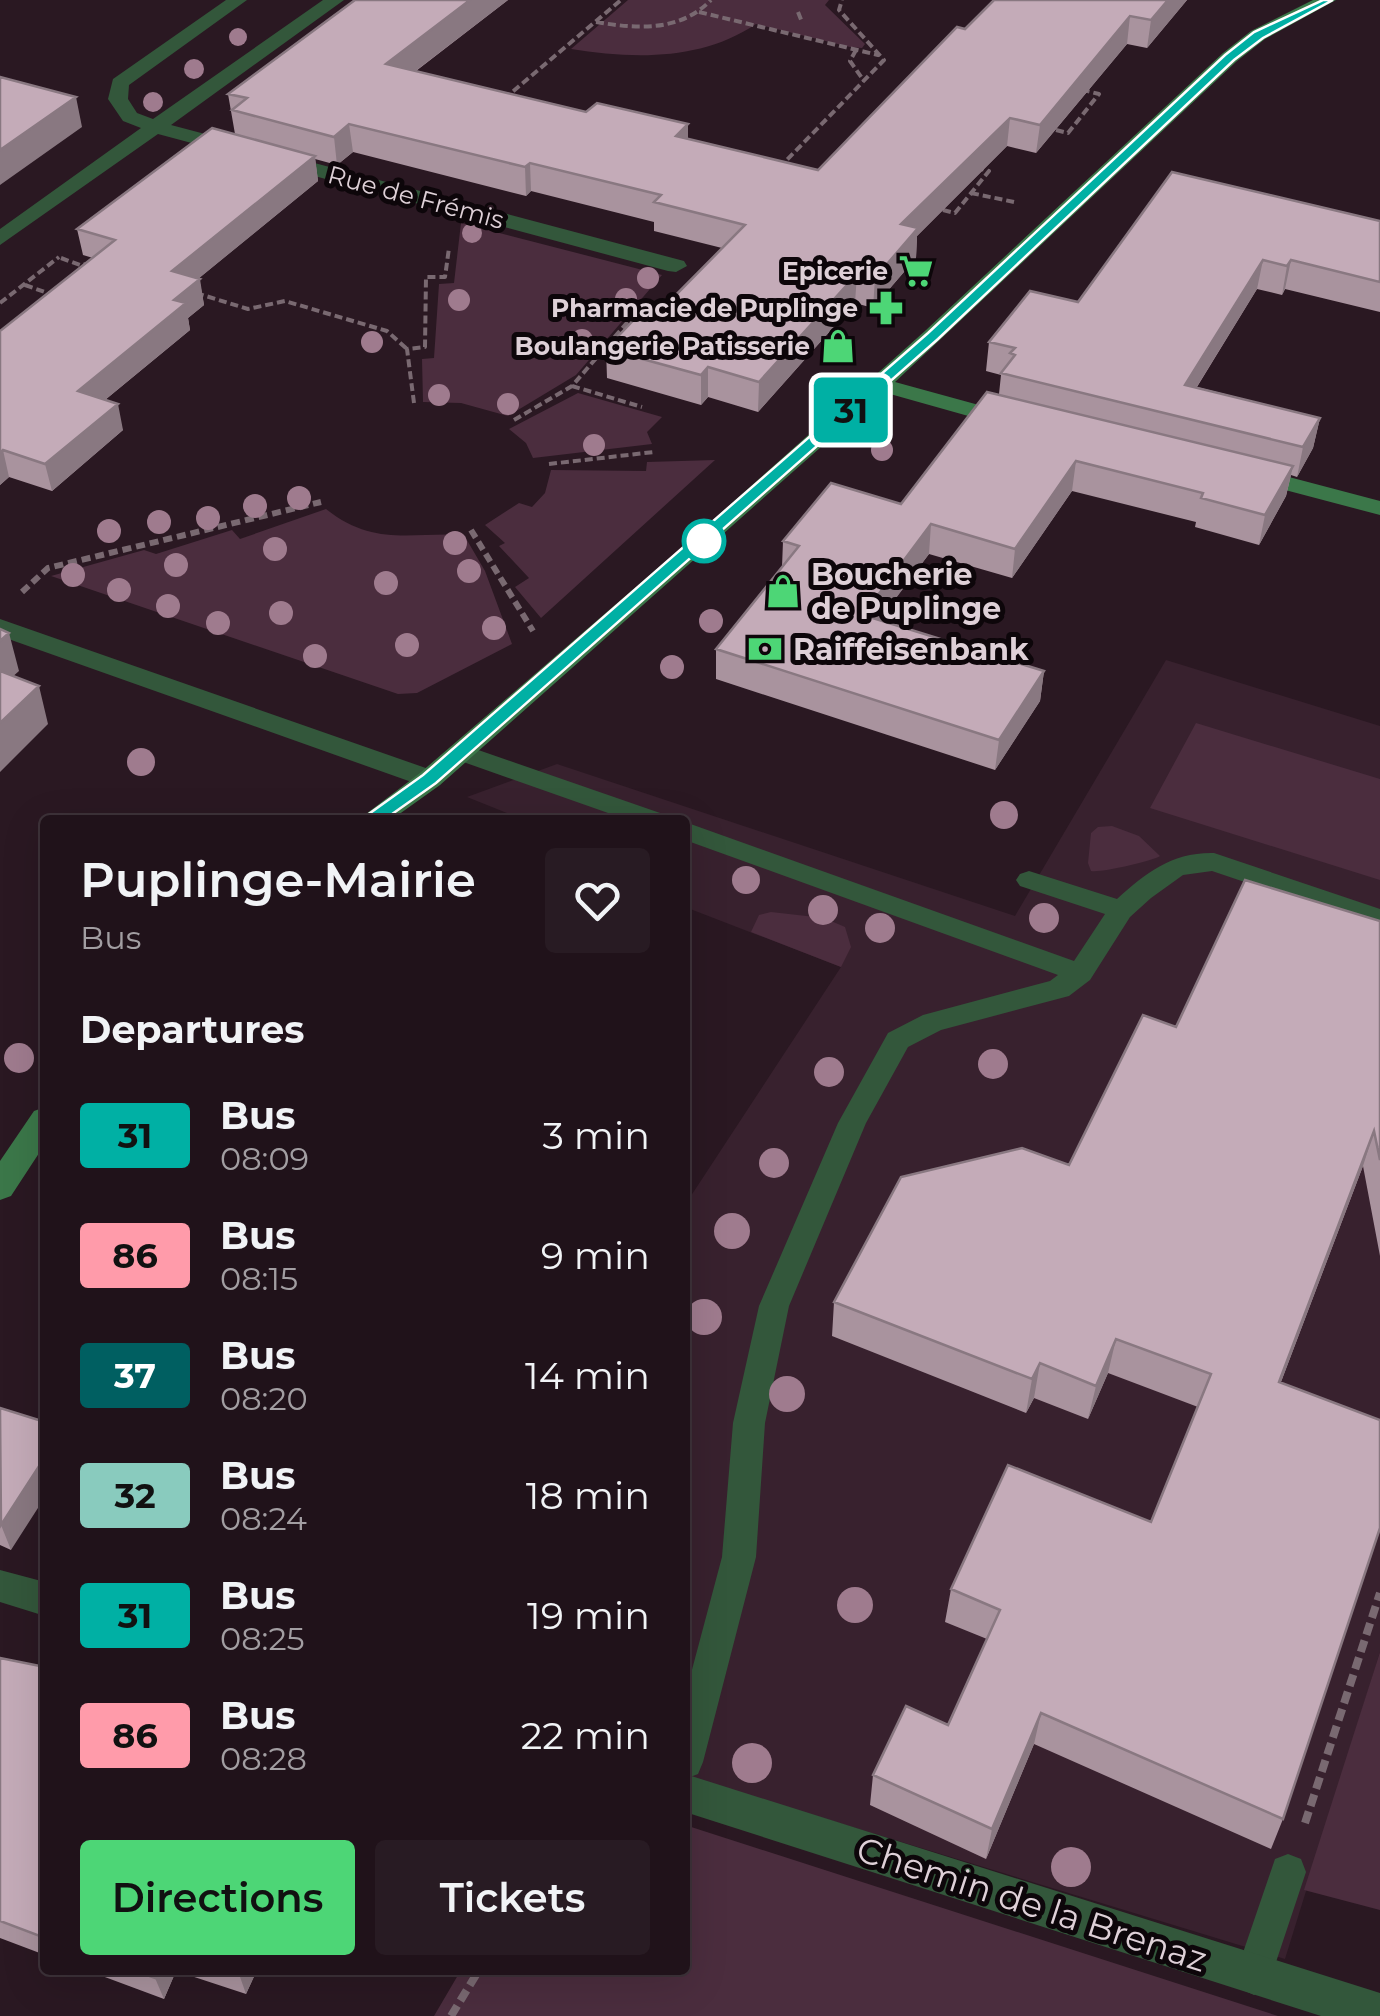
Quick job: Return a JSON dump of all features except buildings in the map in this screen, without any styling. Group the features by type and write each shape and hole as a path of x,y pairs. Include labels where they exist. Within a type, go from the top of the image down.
{"street":[{"name":"Rue de Frémis","path":"238,0 120,83 118,99 123,109 140,123 676,266"},
{"path":"0,239 335,0"},
{"path":"379,815 430,779 879,384 1215,70 1258,35 1327,0"},
{"path":"879,384 1039,428"},
{"path":"1232,470 1380,508"},
{"path":"0,627 430,779"},
{"path":"0,1186 40,1126"},
{"path":"0,1586 40,1598"},
{"name":"Chemin de la Brenaz","path":"690,1795 1380,2014"}],"lane":[{"path":"461,752 640,815"},
{"path":"690,833 1080,973"},
{"path":"690,1743 739,1557 750,1423 774,1306 852,1123 898,1040 933,1022 1059,989 1080,973 1121,910 1173,866 1192,859 1214,862 1380,919"},
{"path":"1029,880 1121,910"},
{"path":"1254,1976 1288,1872"}],"path":[{"path":"492,110 621,0"},
{"path":"595,22 658,26 699,12 710,0"},
{"path":"771,176 884,60 839,10 842,0"},
{"path":"699,12 880,56"},
{"path":"798,12 802,22"},
{"path":"856,50 850,61 864,81"},
{"path":"1056,130 1068,133 1099,94 1069,87"},
{"path":"944,210 955,213 990,171 981,168"},
{"path":"406,349 424,347 426,277 445,277 454,207"},
{"path":"61,258 108,268"},
{"path":"514,420 572,386 676,266"},
{"path":"24,285 64,298"},
{"path":"178,288 248,308 285,301 388,330 406,349 414,402"},
{"path":"572,386 642,407"},
{"path":"549,464 654,452"},
{"path":"11,602 48,568 321,502"},
{"path":"471,530 540,642"},
{"path":"1288,1872 1380,1593"},
{"path":"451,2016 476,1975"}],"shaded area":[{"path":"628,0 829,0 825,5 865,44 862,48 850,47 756,24 713,45 690,51 618,55 571,49"},
{"path":"461,223 662,275 576,375 508,416 461,403 423,402 422,359 434,358 439,284 454,283"},
{"path":"578,393 662,417 647,432 652,444 533,458 526,443 509,429"},
{"path":"715,460 541,618 515,587 529,578 499,546 505,543 485,525 519,503 532,507 545,493 551,470 646,471 647,462"},
{"path":"326,509 360,529 377,533 464,535 485,571 512,644 417,693 398,694 51,576 144,550 156,554 232,530 240,539"},
{"path":"1166,660 1380,726 1380,1652 1285,1959 690,1778 690,1197 841,967 690,909 690,815 512,815 467,797 557,764 1015,916"},
{"path":"1196,723 1380,779 1380,880 1150,808"},
{"path":"1112,826 1139,836 1160,856 1091,871 1091,833 1098,827"},
{"path":"771,912 824,918 845,927 851,947 841,967 751,932 759,915"},
{"path":"1380,1652 1380,1910 1304,1890"},
{"path":"690,1827 1278,2016 434,2016 458,1975 690,1975"}],"bus line":[{"name":"31","path":"379,815 430,779 704,541 933,336 1230,58 1258,35 1327,0"}],"place":[{"name":"Epicerie","path":"916,271"},
{"name":"Pharmacie de Puplinge","path":"886,308"},
{"name":"Boulangerie Patisserie","path":"838,346"},
{"name":"Boucherie de Puplinge","path":"783,591"},
{"name":"Raiffeisenbank","path":"765,649"}]}
